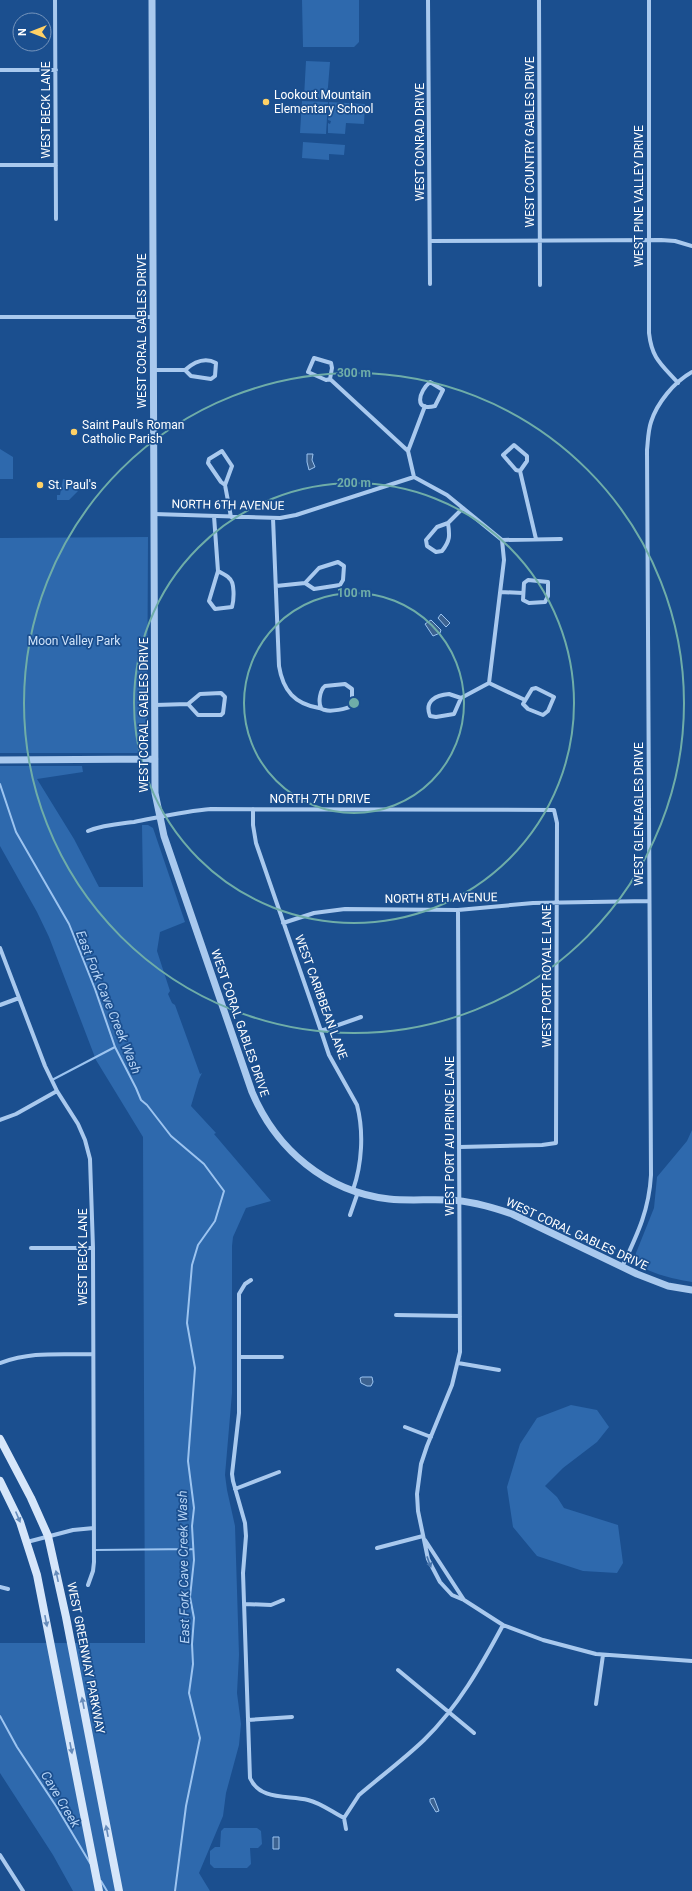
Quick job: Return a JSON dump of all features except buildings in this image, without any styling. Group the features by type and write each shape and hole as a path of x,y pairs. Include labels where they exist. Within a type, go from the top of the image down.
{"main road":[{"name":"WEST GREENWAY PARKWAY","path":"0,1439 31,1498 48,1536 66,1618 119,1891"},
{"path":"0,1481 14,1508 27,1542 37,1575 99,1891"}],"street":[{"name":"WEST BECK LANE","path":"55,0 56,219"},
{"name":"WEST CORAL GABLES DRIVE","path":"152,0 155,793 164,836 257,1106 277,1137 297,1158 322,1176 356,1191 372,1196 398,1200 460,1201 493,1207 512,1214 655,1281 692,1290"},
{"name":"WEST CONRAD DRIVE","path":"428,0 430,284"},
{"name":"WEST COUNTRY GABLES DRIVE","path":"539,0 540,285"},
{"name":"WEST PINE VALLEY DRIVE","path":"649,0 649,240 651,349 654,356 678,383"},
{"path":"0,70 56,70"},
{"path":"0,165 56,165"},
{"path":"430,241 649,240 674,241 692,246"},
{"path":"0,317 152,317"},
{"path":"330,379 332,368 331,363 314,358 308,372 326,380 330,379 408,451 414,477 447,495 502,540 561,539"},
{"path":"153,370 185,370 193,363 209,360 216,363 215,376 211,379 191,376 185,370"},
{"name":"WEST GLENEAGLES DRIVE","path":"622,1266 643,1222 650,1193 646,450 650,423 656,409 671,388 692,372"},
{"path":"432,382 441,387 442,393 435,406 426,406 419,402 419,398 428,383 432,382"},
{"path":"408,451 426,406"},
{"path":"520,471 516,470 503,455 514,445 527,456 527,461 520,471 536,539"},
{"path":"225,485 221,482 208,463 209,459 222,451 232,466 225,485 231,517"},
{"name":"NORTH 6TH AVENUE","path":"154,514 273,518 296,515 414,477"},
{"path":"448,523 450,537 449,541 442,551 436,552 428,546 426,540 437,527 448,523 464,508"},
{"path":"214,516 218,571 209,601 215,608 232,607 232,580 218,571"},
{"path":"273,518 279,666 282,680 293,697 311,708 320,708 325,710 349,708 352,706 352,689 349,685 345,684 325,686 322,691 319,704 320,708"},
{"path":"489,683 504,560 502,540"},
{"path":"276,586 305,584 314,589 338,586 343,580 344,566 338,562 322,566 305,584"},
{"path":"528,580 548,582 548,596 545,602 525,602 522,600 523,593 524,583 528,580"},
{"path":"500,592 523,593"},
{"path":"461,698 449,694 432,698 429,703 429,714 432,717 452,715 461,698 489,683"},
{"path":"489,683 525,700"},
{"path":"536,688 554,697 548,711 543,715 525,706 523,704 525,700 532,689 536,688"},
{"path":"155,705 188,704 200,694 221,693 225,697 223,713 221,715 198,714 188,704"},
{"path":"2,760 155,759"},
{"name":"WEST CARIBBEAN LANE","path":"253,809 254,834 329,1055 357,1105 359,1114 360,1158 356,1191 350,1214"},
{"name":"NORTH 7TH DRIVE","path":"88,831 100,826 199,810 554,810"},
{"name":"WEST PORT ROYALE LANE","path":"460,1146 542,1145 556,1143 557,823 554,810"},
{"name":"NORTH 8TH AVENUE","path":"283,923 314,913 345,909 458,910 533,903 649,901"},
{"name":"WEST PORT AU PRINCE LANE","path":"458,910 460,1352 452,1385 421,1464 417,1494 418,1510 428,1559 440,1582 452,1595 464,1600 504,1625 563,1646 603,1655 692,1661"},
{"name":"WEST BECK LANE","path":"0,948 45,1066 57,1091 78,1124 85,1140 90,1159 93,1248 94,1528 93,1571 88,1585"},
{"path":"0,1005 19,998"},
{"path":"321,1031 361,1017"},
{"path":"0,1120 16,1114 57,1091"},
{"path":"31,1248 93,1248"},
{"path":"251,1280 245,1284 239,1294 239,1413 232,1474 245,1523 244,1604 250,1778 253,1784 264,1792 317,1803 344,1818"},
{"path":"396,1315 460,1316"},
{"path":"0,1364 22,1356 93,1354"},
{"path":"240,1357 282,1357"},
{"path":"458,1362 499,1370"},
{"path":"405,1427 431,1436"},
{"path":"235,1489 279,1472"},
{"path":"27,1542 73,1530 94,1528"},
{"path":"377,1548 423,1536"},
{"name":"WEST PORT AU PRINCE LANE","path":"423,1536 464,1600"},
{"path":"0,1587 8,1588"},
{"path":"244,1604 271,1605 283,1600"},
{"path":"346,1829 344,1818 358,1795 424,1740 449,1712 479,1669 504,1625"},
{"path":"596,1704 603,1655"},
{"path":"398,1670 474,1733"},
{"path":"248,1720 292,1717"},
{"path":"0,1855 23,1891"}],"green space":[{"path":"302,0 359,0 359,42 354,47 303,47"},
{"path":"306,61 330,62 327,99 304,97"},
{"path":"302,101 328,102 326,134 300,133"},
{"path":"329,102 365,104 364,124 346,123 345,134 328,133 328,123 330,124 331,121 328,120"},
{"path":"303,142 345,145 344,155 329,154 329,160 302,158"},
{"path":"0,449 13,457 13,479 0,479"},
{"path":"63,479 65,479 78,491 69,500 57,500 57,495 60,495"},
{"name":"Moon Valley Park","path":"148,537 147,749 140,753 0,753 0,538"},
{"path":"0,766 82,766 83,772 37,779 74,839 99,887 143,887 142,825 148,825 153,828 185,922 160,932 157,951 170,991 168,994 172,1003 175,1005 200,1074 202,1073 191,1106 216,1133 214,1134 271,1201 246,1208 233,1237 232,1246 232,1393 225,1475 235,1526 239,1655 237,1693 241,1724 239,1745 226,1793 223,1816 199,1873 210,1891 73,1891 53,1855 0,1773 0,1643 145,1643 143,1137 96,1060 49,937 37,912 0,846"},
{"path":"692,1130 692,1282 650,1271 637,1263 634,1258 654,1208 657,1177 687,1141"},
{"path":"571,1405 597,1410 609,1427 597,1442 563,1468 545,1486 557,1497 564,1508 618,1525 623,1563 617,1573 583,1571 537,1556 513,1527 507,1487 520,1444 537,1418"},
{"path":"224,1828 257,1828 261,1831 262,1844 258,1848 250,1848 251,1864 247,1868 214,1868 210,1864 210,1851 215,1847 220,1847 221,1831"}],"shaded area":[{"path":"307,454 313,454 312,460 315,467 309,470 307,462"},
{"path":"441,614 450,623 446,627 438,618"},
{"path":"431,620 441,630 440,633 433,636 425,624"},
{"path":"372,1377 373,1382 371,1386 361,1383 360,1378"},
{"path":"434,1798 439,1811 436,1812 430,1802 430,1799"},
{"path":"273,1837 279,1837 279,1849 273,1849"}],"waterway":[{"name":"East Fork Cave Creek Wash","path":"0,784 16,832 69,924 95,989 115,1047 141,1100 147,1105 171,1136 204,1164 224,1191 215,1221 198,1245 192,1265 187,1323 195,1368 188,1461 194,1508 192,1526 194,1560 190,1597 194,1618 192,1644 193,1664 189,1693 200,1738 186,1806 175,1891"},
{"path":"52,1080 115,1047"},
{"path":"95,1550 193,1549"},
{"name":"Cave Creek","path":"0,1716 17,1747 56,1806 90,1863"},
{"name":"Cave Creek","path":"101,1881 107,1891"}],"place":[{"name":"Lookout Mountain Elementary School","path":"266,102"},
{"name":"Saint Paul's Roman Catholic Parish","path":"74,432"},
{"name":"St. Paul's","path":"40,485"}]}
